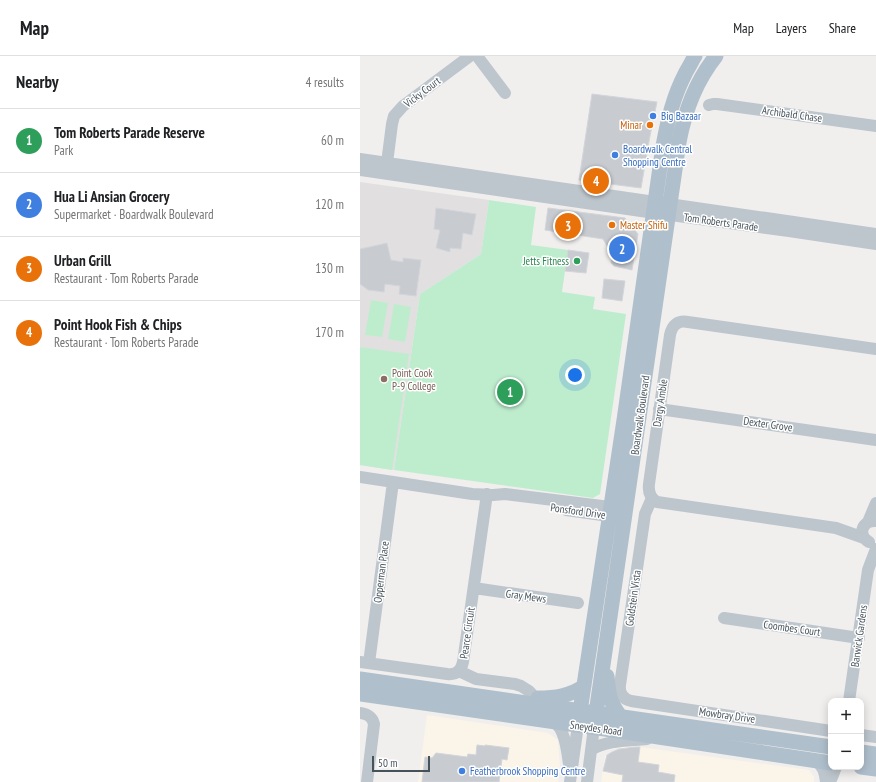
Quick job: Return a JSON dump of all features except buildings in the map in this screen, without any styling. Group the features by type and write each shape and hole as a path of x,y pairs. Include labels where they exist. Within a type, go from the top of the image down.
{"main road":[{"name":"Boardwalk Boulevard","path":"579,718 624,420 663,146 672,103 679,85 695,56"},
{"name":"Boardwalk Boulevard","path":"595,720 677,153 684,117 693,94 716,56"},
{"path":"604,658 610,698 614,708 621,717"},
{"path":"360,679 487,697 539,702 572,693 584,686"},
{"path":"398,685 427,693 438,705"},
{"name":"Sneydes Road","path":"360,694 554,722 579,718"},
{"name":"Sneydes Road","path":"539,702 579,718 595,720 667,738 828,762"},
{"name":"Sneydes Road","path":"595,720 621,717 828,750"},
{"path":"864,752 876,754"},
{"path":"864,767 876,769"}],"street":[{"name":"Vicky Court","path":"387,162 394,116 403,106 470,56"},
{"path":"477,56 505,93"},
{"name":"Archibald Chase","path":"709,105 717,104 876,126"},
{"name":"Tom Roberts Parade","path":"360,159 538,184 568,194 654,207 790,226 876,234"},
{"name":"Tom Roberts Parade","path":"360,170 545,197 568,194"},
{"path":"538,184 545,197"},
{"name":"Tom Roberts Parade","path":"790,226 876,244"},
{"name":"Dargy Amble","path":"652,498 649,491 649,484 659,409 671,332 676,323 681,321 876,349"},
{"name":"Dexter Grove","path":"659,409 876,440"},
{"name":"Ponsford Drive","path":"360,477 472,494 490,495 503,501 626,514"},
{"name":"Opperman Place","path":"365,663 392,482"},
{"name":"Pearce Circuit","path":"365,663 447,674 455,674 459,671 463,662 490,495"},
{"path":"652,498 657,502 836,528 864,538 870,543 876,543"},
{"name":"Goldstein Vista","path":"623,697 620,691 620,685 645,514 652,498"},
{"path":"864,538 864,526 870,522 876,503"},
{"path":"836,528 862,525 870,522"},
{"name":"Barwick Gardens","path":"849,698 868,570 867,550 864,538"},
{"name":"Barwick Gardens","path":"868,570 876,549"},
{"name":"Gray Mews","path":"474,588 578,603"},
{"name":"Coombes Court","path":"724,618 859,638"},
{"path":"459,671 476,679 521,686 529,691 539,702"},
{"name":"Mowbray Drive","path":"623,697 631,701 828,731"},
{"path":"360,713 367,714 373,720 374,724 367,782"},
{"name":"Boardwalk Boulevard","path":"571,777 579,718"},
{"name":"Boardwalk Boulevard","path":"586,782 595,720"},
{"path":"554,722 558,724 566,744 571,777"},
{"path":"864,735 876,737"},
{"path":"591,750 598,746 610,743 630,740 667,738"},
{"path":"815,760 822,768 826,782"},
{"path":"830,782 835,770"}],"shaded area":[{"name":"Point Cook P-9 College","path":"360,182 489,200 481,254 420,294 394,470 360,465"},
{"name":"Featherbrook Shopping Centre","path":"427,715 548,733 558,740 560,767 558,782 418,782"},
{"path":"621,747 640,747 809,770 814,777 814,782 601,782 605,756"}],"green space":[{"path":"489,200 536,207 531,245 568,250 562,292 595,297 593,309 626,314 600,494 593,498 394,470 420,294 481,254"},
{"path":"371,300 388,303 382,337 365,335"},
{"path":"394,304 411,307 405,342 388,339"},
{"path":"360,347 409,354 392,470 360,465"}],"place":[{"name":"Big Bazaar","path":"653,116"},
{"name":"Minar","path":"650,125"},
{"name":"Boardwalk Central Shopping Centre","path":"615,155"},
{"name":"Point Hook Fish & Chips","path":"596,181"},
{"name":"Master Shifu","path":"612,225"},
{"name":"Urban Grill","path":"568,226"},
{"name":"Hua Li Ansian Grocery","path":"622,249"},
{"name":"Jetts Fitness","path":"577,261"},
{"name":"Point Cook P-9 College","path":"384,379"},
{"name":"Tom Roberts Parade Reserve","path":"510,392"},
{"name":"Featherbrook Shopping Centre","path":"462,771"}]}
